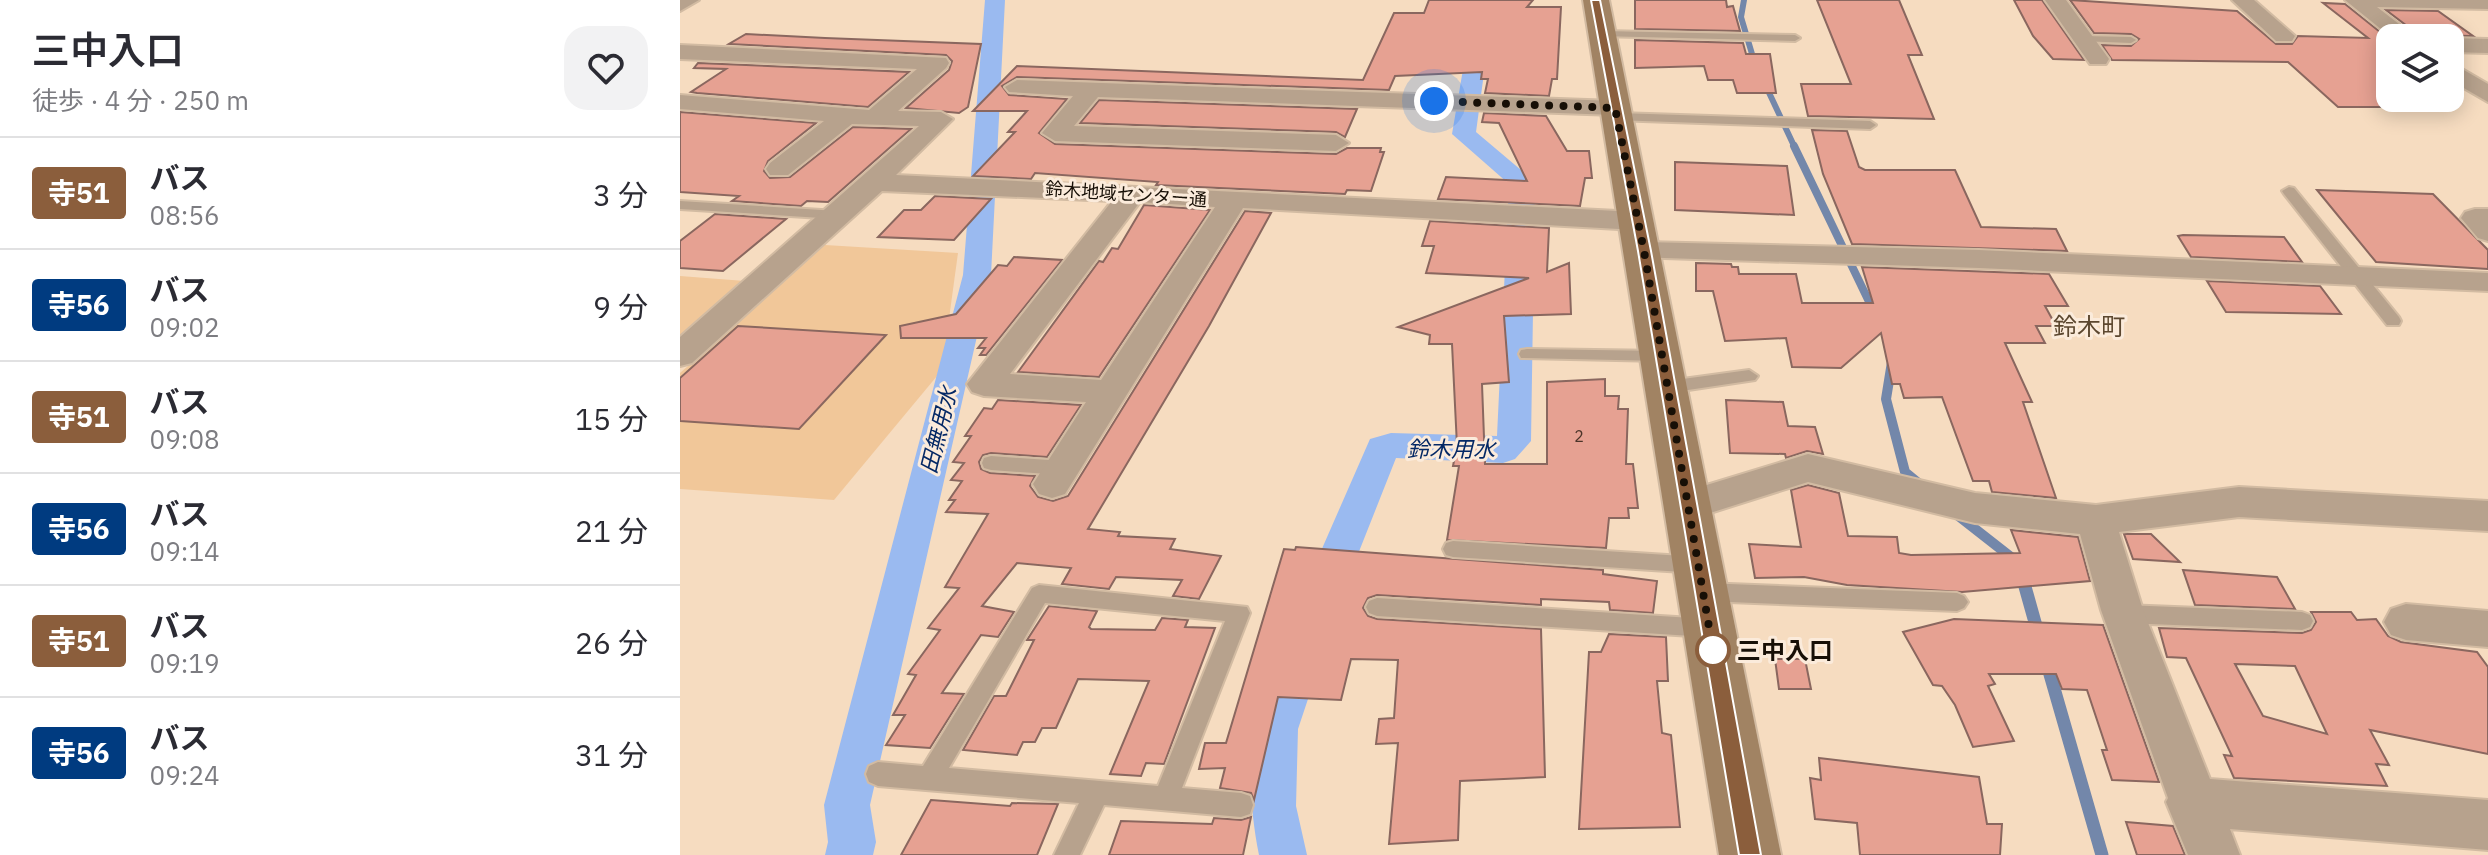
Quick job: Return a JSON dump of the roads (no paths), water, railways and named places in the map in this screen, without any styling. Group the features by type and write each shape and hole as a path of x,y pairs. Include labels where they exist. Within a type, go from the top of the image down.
{"main road":[{"path":"1599,17 1641,236 1750,855"}],"street":[{"path":"680,5 689,0"},
{"path":"2055,0 2098,59"},
{"path":"2242,0 2284,36"},
{"path":"2355,0 2387,24"},
{"path":"2362,0 2488,3"},
{"path":"2464,45 2488,46"},
{"path":"684,55 938,63 875,118"},
{"path":"2464,79 2488,95"},
{"path":"1017,87 1472,102 1616,112"},
{"path":"1091,90 1055,133 1336,143"},
{"path":"1257,140 1283,97"},
{"path":"680,102 806,109 875,118 941,119 680,355"},
{"path":"779,169 846,116"},
{"name":"鈴木地域センター通","path":"868,187 887,182 982,186 1520,216 1641,236 1979,259 2488,282"},
{"path":"1111,392 984,384 1132,194"},
{"path":"1057,476 1233,201"},
{"path":"2488,218 2475,218 2488,232"},
{"path":"1688,505 1808,468 1971,507 2096,520 2239,502 2488,516"},
{"path":"2096,520 2124,614 2191,802 2214,855"},
{"path":"2406,622 2488,629"},
{"path":"2191,802 2488,825"}],"lane":[{"path":"1599,17 1795,38"},
{"path":"2083,39 2131,40"},
{"path":"1616,112 1870,125"},
{"path":"2289,191 2393,321"},
{"path":"680,205 837,215"},
{"path":"1527,354 1665,371 1749,376"},
{"path":"991,463 1057,476"},
{"path":"1453,549 1704,595"},
{"path":"930,778 1039,594 1239,613 1166,797"},
{"path":"1377,607 1704,595 1957,602"},
{"path":"2124,614 2302,621"},
{"path":"878,774 1241,805"},
{"path":"1067,855 1097,793"}],"waterway":[{"name":"田無用水","path":"849,855 852,842 847,805 977,275 995,0"},
{"name":"鈴木用水","path":"1323,592 1382,448 1391,445 1503,450 1514,441 1522,182 1464,134 1480,28 1506,0"},
{"path":"1744,0 1741,17 1755,64"},
{"path":"1764,82 1795,148"},
{"path":"1794,146 1874,312"},
{"path":"1892,362 1886,399 1905,472 1922,486"},
{"path":"1956,514 2016,561"},
{"path":"2022,576 2038,633"},
{"name":"鈴木用水","path":"1283,855 1273,806 1276,729 1302,654"},
{"path":"2047,664 2102,855"}],"place":[{"name":"三中入口","path":"1713,650"}],"district":[{"name":"鈴木町","path":"2089,326"}]}
